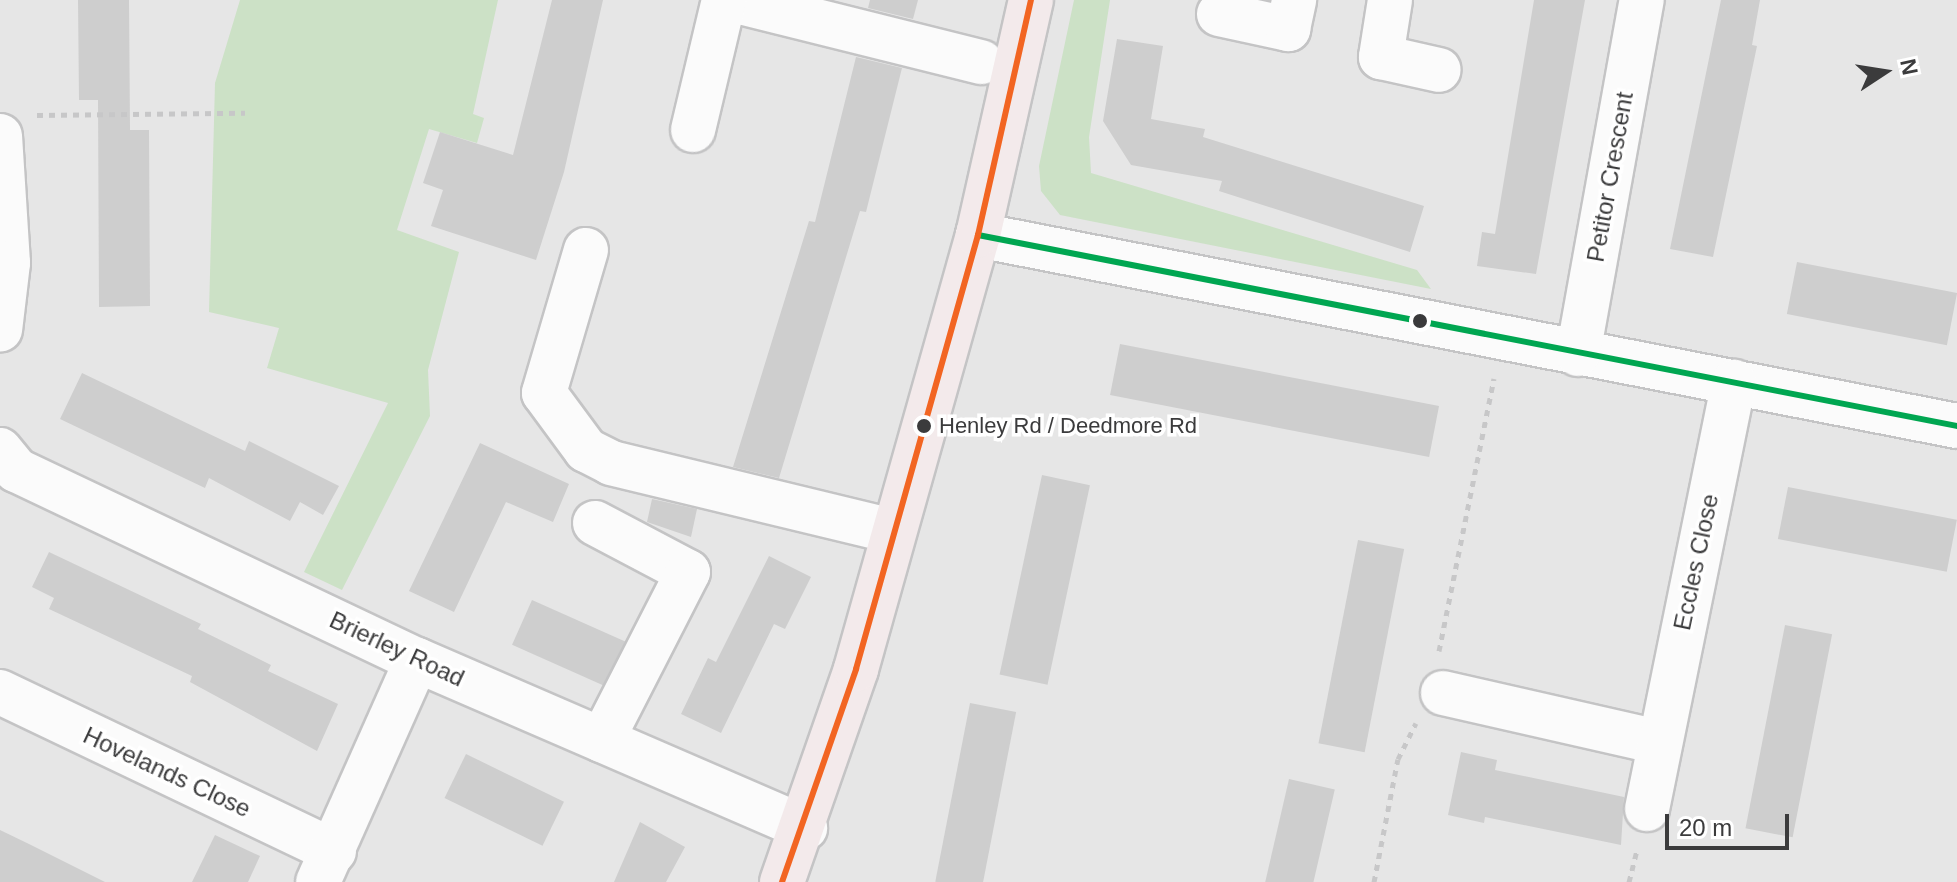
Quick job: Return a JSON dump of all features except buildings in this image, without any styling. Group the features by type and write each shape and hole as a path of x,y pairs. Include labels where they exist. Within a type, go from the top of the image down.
{"main road":[{"path":"782,882 805,828 978,235 1031,0"}],"street":[{"path":"693,130 724,0"},
{"path":"732,0 981,62"},
{"path":"1219,14 1288,29 1294,0"},
{"path":"1390,0 1381,57 1439,70"},
{"name":"Petitor Crescent","path":"1578,354 1642,0"},
{"path":"0,330 8,263 15,126"},
{"path":"978,235 1957,426"},
{"path":"586,250 544,393 586,450 611,463 893,531"},
{"name":"Eccles Close","path":"1647,809 1658,742 1734,382"},
{"name":"Brierley Road","path":"0,450 16,470 417,660 805,828"},
{"path":"595,523 688,572 602,740"},
{"path":"326,866 417,660"},
{"name":"Hovelands Close","path":"0,692 326,866"},
{"path":"1437,692 1658,742"}],"path":[{"path":"15,126 245,113"},
{"path":"1374,882 1398,759 1437,692 1504,339"}],"green space":[{"path":"240,0 498,0 473,114 484,118 477,143 429,129 397,230 459,252 428,370 430,416 342,590 304,572 388,403 267,368 279,328 209,312 215,83"},
{"path":"1074,0 1110,0 1089,137 1091,173 1417,270 1431,289 1060,215 1041,191 1039,166"}],"transit line":[{"path":"782,882 856,669 978,235 1031,0"},
{"path":"978,235 1957,426"}],"place":[{"name":"Henley Rd / Deedmore Rd","path":"924,426"}]}
